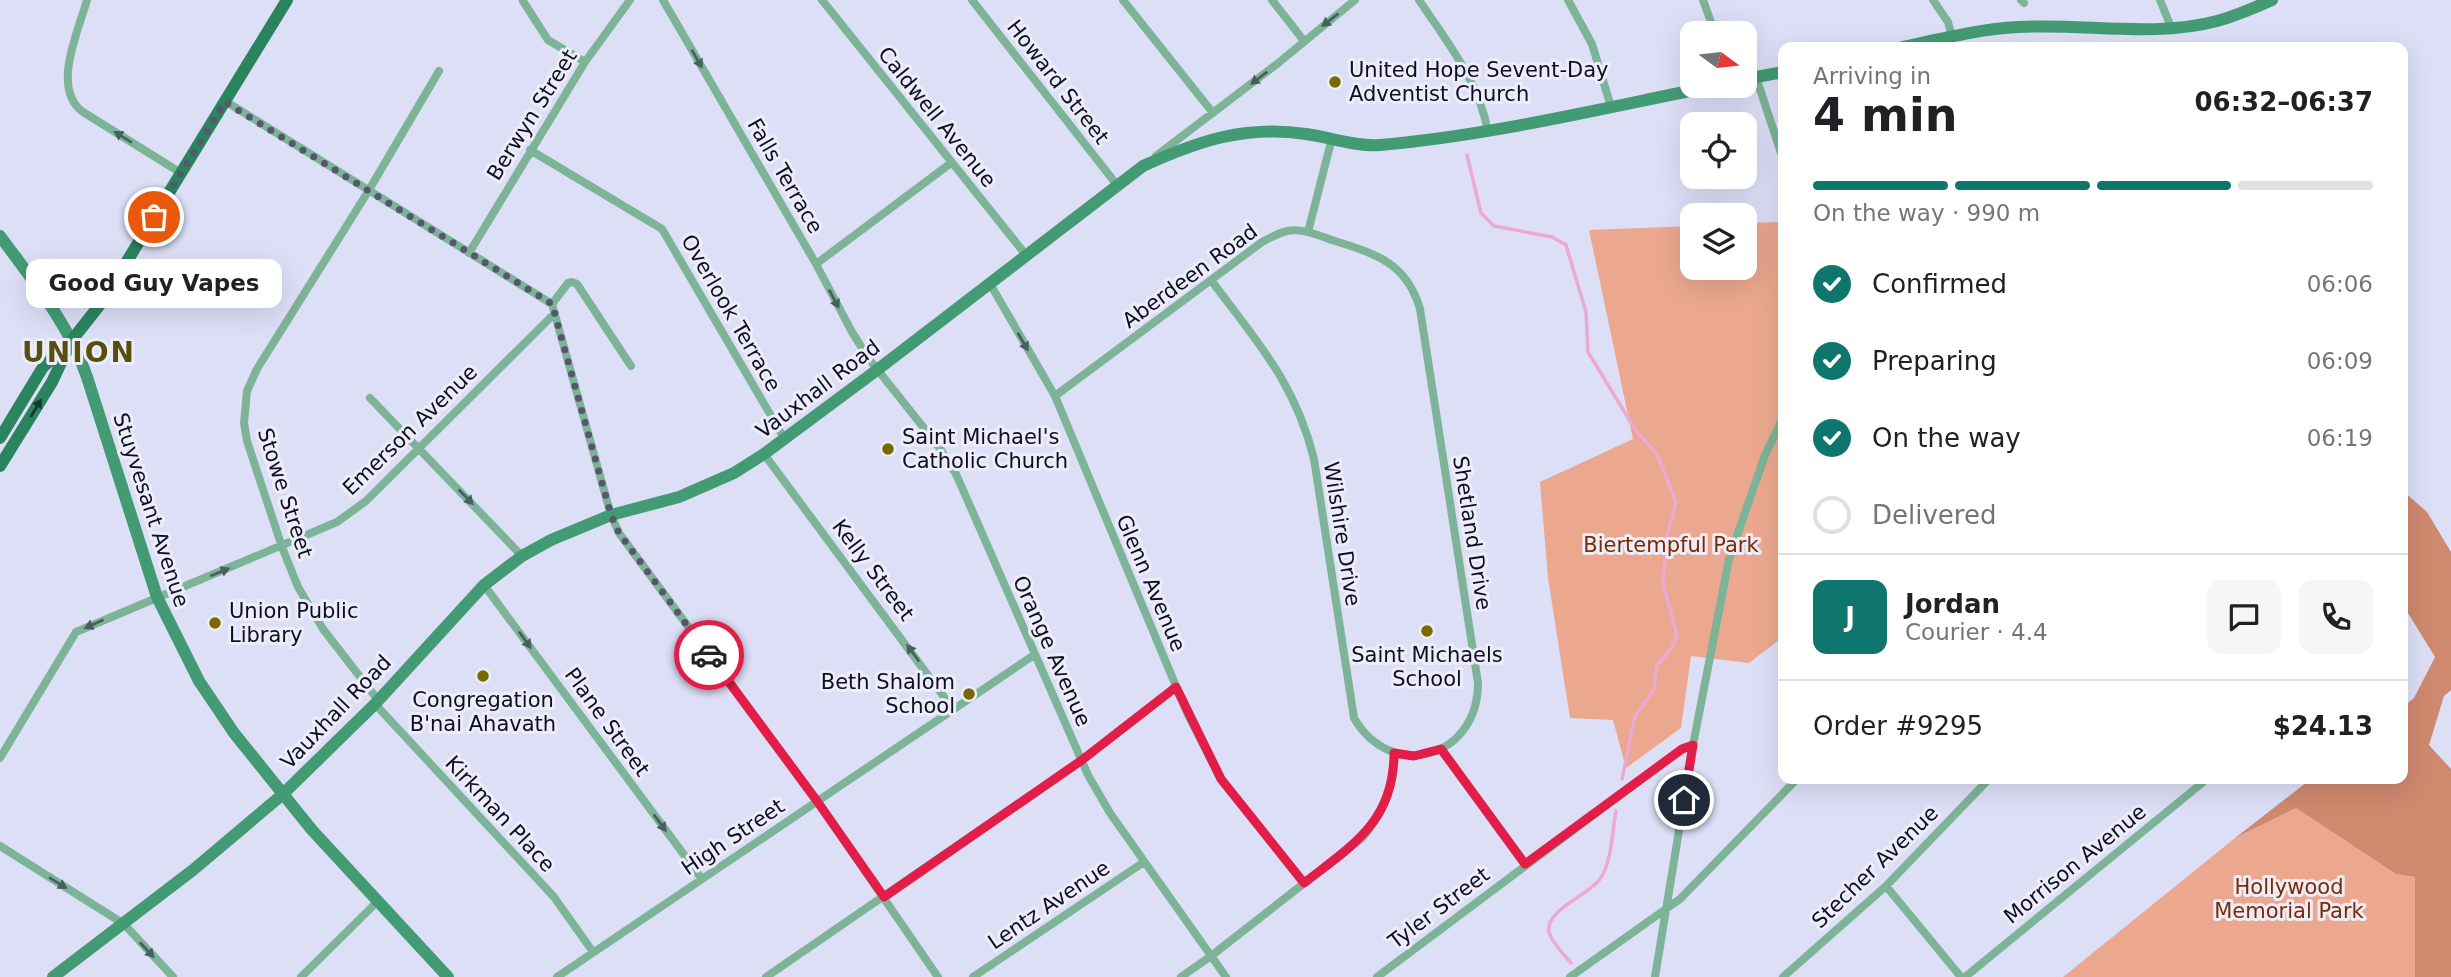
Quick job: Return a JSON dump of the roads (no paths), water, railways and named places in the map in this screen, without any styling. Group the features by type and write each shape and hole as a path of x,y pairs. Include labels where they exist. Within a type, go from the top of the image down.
{"main road":[{"path":"0,438 43,367 72,340 102,302 287,0"},
{"path":"0,466 52,382 72,340"}],"street":[{"path":"87,0 67,74 71,99 84,113 181,173"},
{"name":"Berwyn Street","path":"469,253 585,62 630,0"},
{"name":"Falls Terrace","path":"663,0 816,264 852,332 877,370"},
{"name":"Caldwell Avenue","path":"822,0 1026,255"},
{"name":"Howard Street","path":"972,0 1117,185"},
{"path":"1123,0 1213,113"},
{"path":"1272,0 1304,41"},
{"path":"1143,166 1355,0"},
{"path":"1419,0 1476,88 1488,132"},
{"path":"1568,0 1592,44 1611,107"},
{"path":"1703,0 1711,21"},
{"path":"1933,0 1948,22 1952,37"},
{"path":"2160,0 2171,27"},
{"path":"1927,42 2016,27 2147,29 2215,22 2272,0"},
{"path":"523,1 548,40 585,62"},
{"name":"Stowe Street","path":"376,702 323,629 298,587 247,441 243,414 247,391 257,369 369,190 439,71"},
{"path":"1757,77 1778,73"},
{"name":"Vauxhall Road","path":"53,977 193,870 283,794 376,702 484,585 522,556 551,540 611,515 696,491 734,473 764,454 877,370 1143,166 1213,138 1252,131 1277,130 1375,145 1488,132 1680,93"},
{"path":"1757,95 1778,147"},
{"path":"225,102 554,308 611,515 619,533 817,801 938,977"},
{"path":"1308,232 1332,138"},
{"name":"Overlook Terrace","path":"530,150 662,229 784,438"},
{"path":"816,264 951,163"},
{"name":"Aberdeen Road","path":"1055,397 1262,242 1289,231 1308,232"},
{"name":"Shetland Drive","path":"1308,232 1374,254 1389,262 1406,279 1420,309 1478,683 1477,703 1466,728 1452,743 1441,749"},
{"name":"Stuyvesant Avenue","path":"0,236 54,309 72,340 85,371 157,597 199,681 234,733 312,830 448,977"},
{"name":"Wilshire Drive","path":"1211,280 1274,364 1298,408 1314,459 1352,713 1370,739 1394,753"},
{"name":"Glenn Avenue","path":"989,282 1055,397 1176,687 1221,779 1304,883"},
{"name":"Emerson Avenue","path":"0,758 76,632 320,531 347,515 366,501 419,448 554,308 568,283 577,284 631,366"},
{"name":"Orange Avenue","path":"877,370 939,447 956,474 1088,775 1110,814 1226,977"},
{"path":"370,398 522,556"},
{"path":"1655,977 1693,745 1729,559 1765,455 1778,428"},
{"name":"Kelly Street","path":"764,454 953,709"},
{"name":"Plane Street","path":"484,585 702,879"},
{"name":"High Street","path":"557,977 1034,655"},
{"path":"766,977 1082,760 1176,687"},
{"name":"Kirkman Place","path":"376,702 554,897 593,952"},
{"name":"Tyler Street","path":"1377,977 1525,864 1682,749 1693,745"},
{"path":"1181,977 1355,844 1376,820 1390,788 1394,753 1414,756 1441,749 1525,864"},
{"path":"1570,977 1680,900 1792,784"},
{"name":"Stecher Avenue","path":"1783,977 1886,886 1984,784"},
{"name":"Morrison Avenue","path":"1963,977 2201,784"},
{"path":"0,846 122,923 173,977"},
{"name":"Lentz Avenue","path":"974,977 1144,862"},
{"path":"1886,886 1963,977"},
{"path":"301,977 378,901"}],"waterway":[{"path":"1467,155 1481,213 1494,226 1552,237 1566,245 1586,312 1588,352 1636,431 1657,454 1676,502 1666,539 1663,584 1677,635 1672,648 1657,665 1654,690 1635,716 1622,779"},
{"path":"1571,963 1552,940 1550,924 1560,910 1600,879 1609,856 1616,811"}],"place":[{"name":"United Hope Sevent-Day Adventist Church","path":"1335,82"},
{"name":"Good Guy Vapes","path":"154,217"},
{"name":"Saint Michael's Catholic Church","path":"888,449"},
{"name":"Union Public Library","path":"215,623"},
{"name":"Saint Michaels School","path":"1427,631"},
{"name":"Congregation B'nai Ahavath","path":"483,676"},
{"name":"Beth Shalom School","path":"969,694"}],"district":[{"name":"UNION","path":"79,352"}],"park label":[{"name":"Biertempful Park","path":"1671,545"},
{"name":"Hollywood Memorial Park","path":"2289,899"}]}
